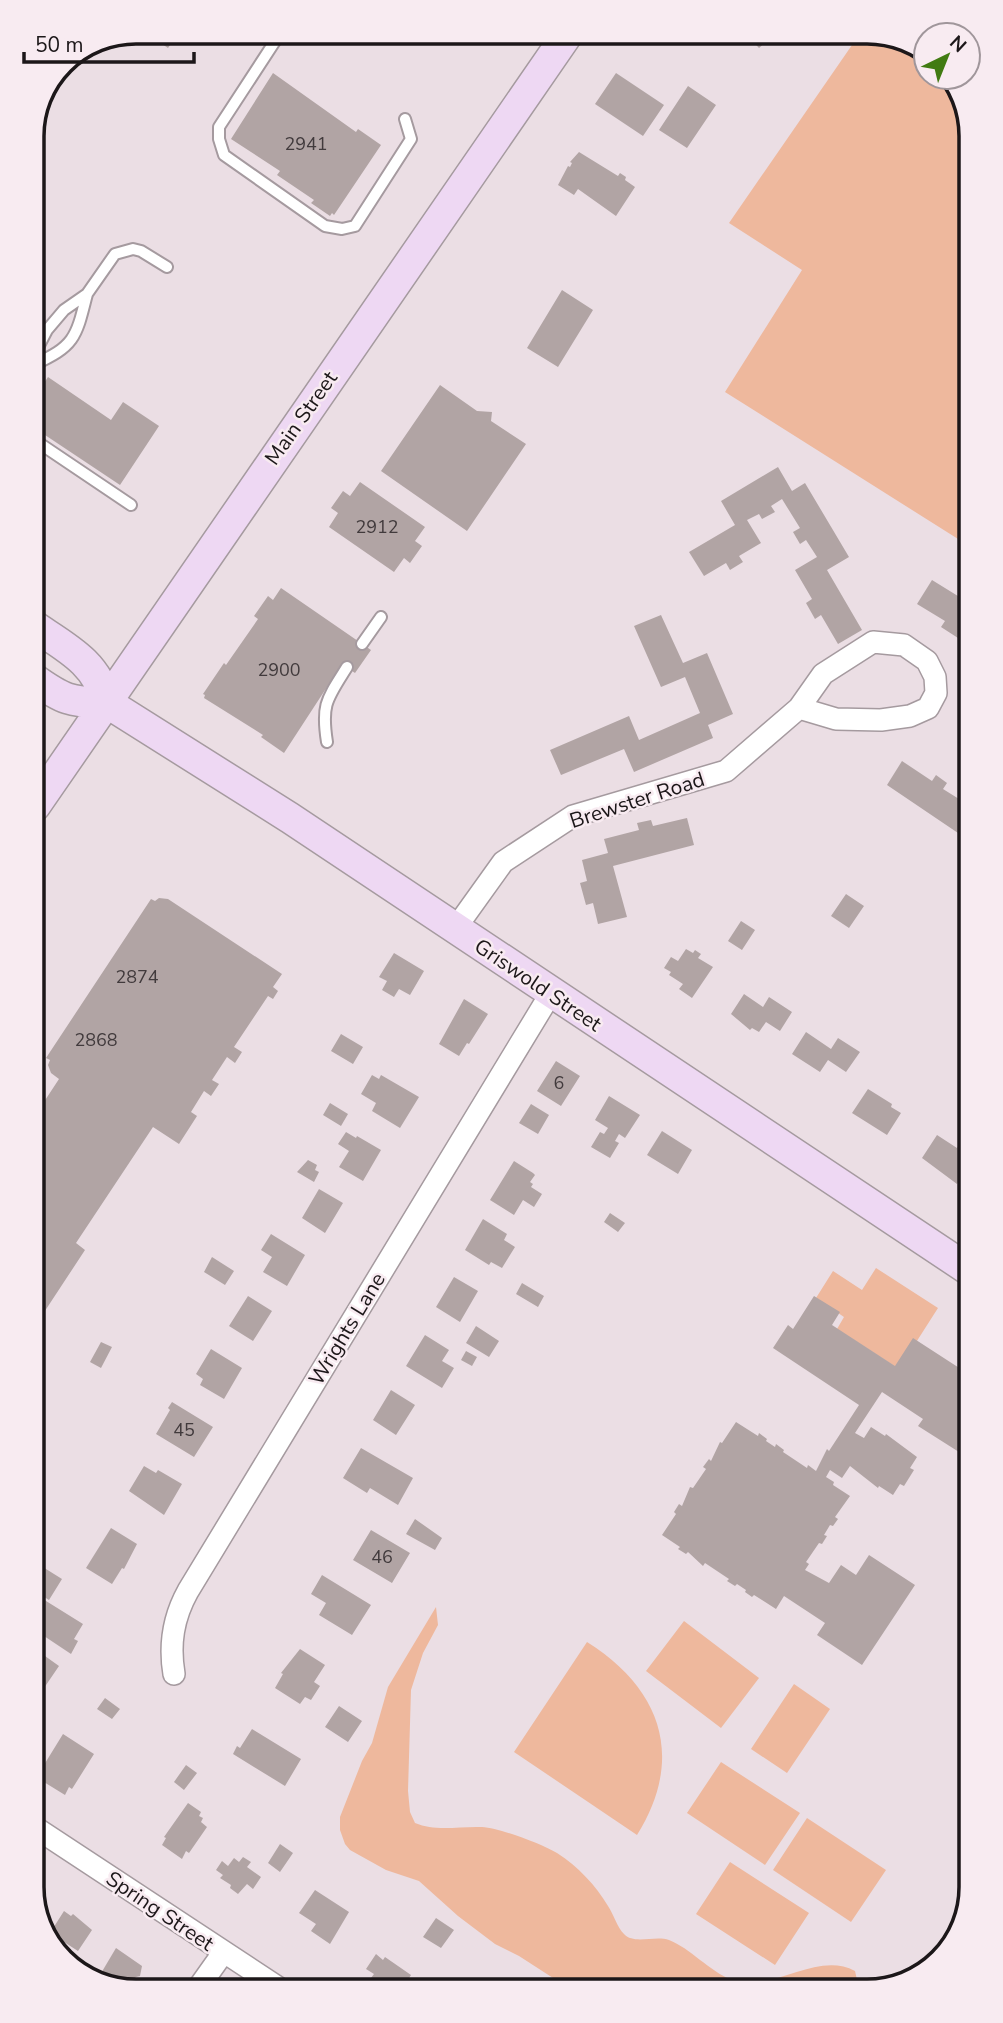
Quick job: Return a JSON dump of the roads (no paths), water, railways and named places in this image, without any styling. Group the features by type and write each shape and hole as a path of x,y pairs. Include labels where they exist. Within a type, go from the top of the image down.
{"main road":[{"name":"Main Street","path":"44,792 561,44"},
{"path":"44,633 91,668 102,685 106,702 76,702 58,696 44,686"},
{"name":"Griswold Street","path":"106,702 290,818 959,1263"}],"street":[{"name":"Brewster Road","path":"455,929 503,862 573,816 726,771 799,708 822,674 873,642 904,645 927,661 935,677 936,693 928,708 911,716 881,720 836,719 799,708"},
{"name":"Wrights Lane","path":"174,1674 172,1633 178,1611 188,1591 551,993"},
{"name":"Spring Street","path":"44,1833 264,1979"},
{"path":"205,1979 223,1953"}],"lane":[{"path":"273,44 219,127 219,139 224,155 325,226 342,229 355,226 411,139 405,119"},
{"path":"44,360 60,353 70,343 81,320 87,294 115,254 124,250 141,251 167,267"},
{"path":"44,336 64,310 87,294"},
{"path":"44,446 131,505"},
{"path":"362,644 381,617"},
{"path":"327,742 324,705 347,667"}]}
